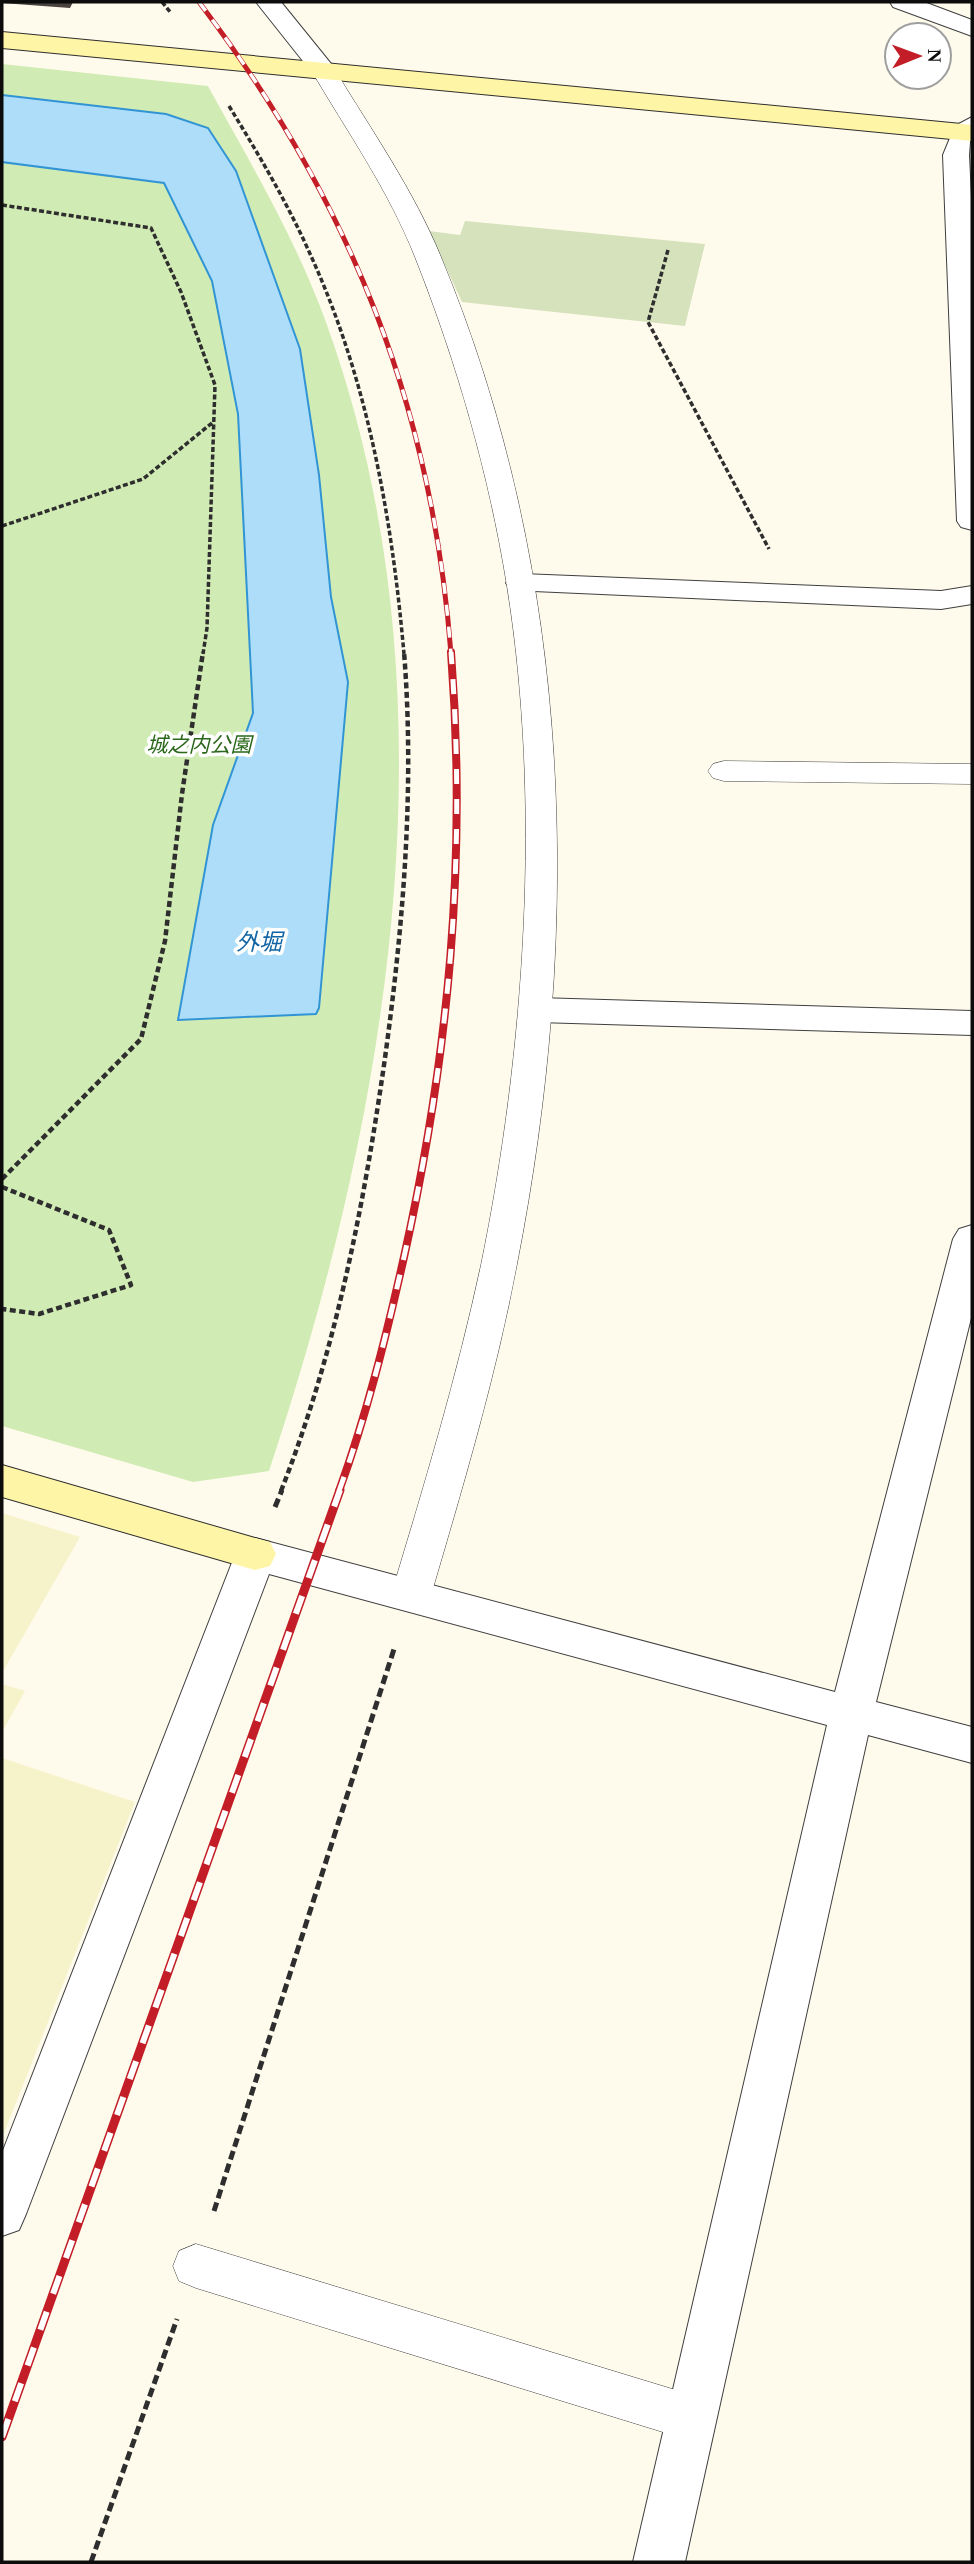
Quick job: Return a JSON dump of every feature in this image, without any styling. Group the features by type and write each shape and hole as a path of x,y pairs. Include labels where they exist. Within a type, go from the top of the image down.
{"street":[{"path":"268,2 323,70"},
{"path":"902,2 972,29"},
{"path":"2,40 970,130 956,155 972,521"},
{"path":"522,583 941,600 972,595"},
{"path":"538,1010 972,1023"},
{"path":"659,2562 851,1714 972,1239"},
{"path":"2,1481 263,1536 423,1601 972,1745"},
{"path":"3,2205 236,1613 263,1536"}],"lane":[{"path":"323,70 397,190 428,258 492,446 531,636 541,751 544,870 538,1010 520,1157 475,1376 435,1521 411,1595"},
{"path":"724,771 972,774"},
{"path":"196,2266 692,2418"}],"path":[{"path":"225,99 271,174 314,261 350,361 377,455 397,577 410,713 406,855 394,1008 360,1220 322,1375 297,1454 263,1536"},
{"path":"2,205 151,228 181,292 215,385 207,628 182,794 166,942 141,1039 2,1179"},
{"path":"668,250 648,322 775,561 781,593"},
{"path":"2,526 143,479 212,422"},
{"path":"2,1186 109,1230 131,1285 39,1314 2,1309"},
{"path":"91,2562 196,2266 411,1595"}],"shaded area":[{"path":"2,1513 80,1537 2,1673"},
{"path":"2,1684 25,1691 2,1732"},
{"path":"2,1758 135,1802 2,2138"}],"green space":[{"name":"城之内公園","path":"2,64 208,86 302,263 327,325 368,465 391,609 399,754 393,900 376,1046 348,1191 312,1333 269,1471 193,1482 2,1426"},
{"path":"465,221 705,244 685,326 462,302 429,231 460,235"}],"water":[{"name":"外堀","path":"2,95 166,114 208,128 236,171 300,349 319,475 331,597 348,682 319,1008 316,1014 178,1020 213,825 253,713 238,414 212,281 164,183 2,162"}],"railway":[{"path":"199,2 252,77 299,153 340,230 374,309 403,391 425,475 441,563 451,654"},
{"path":"339,1491 375,1375 390,1316 420,1181 433,1106 443,1031 455,881 457,805 451,652"},
{"path":"2,2437 340,1490"}]}
